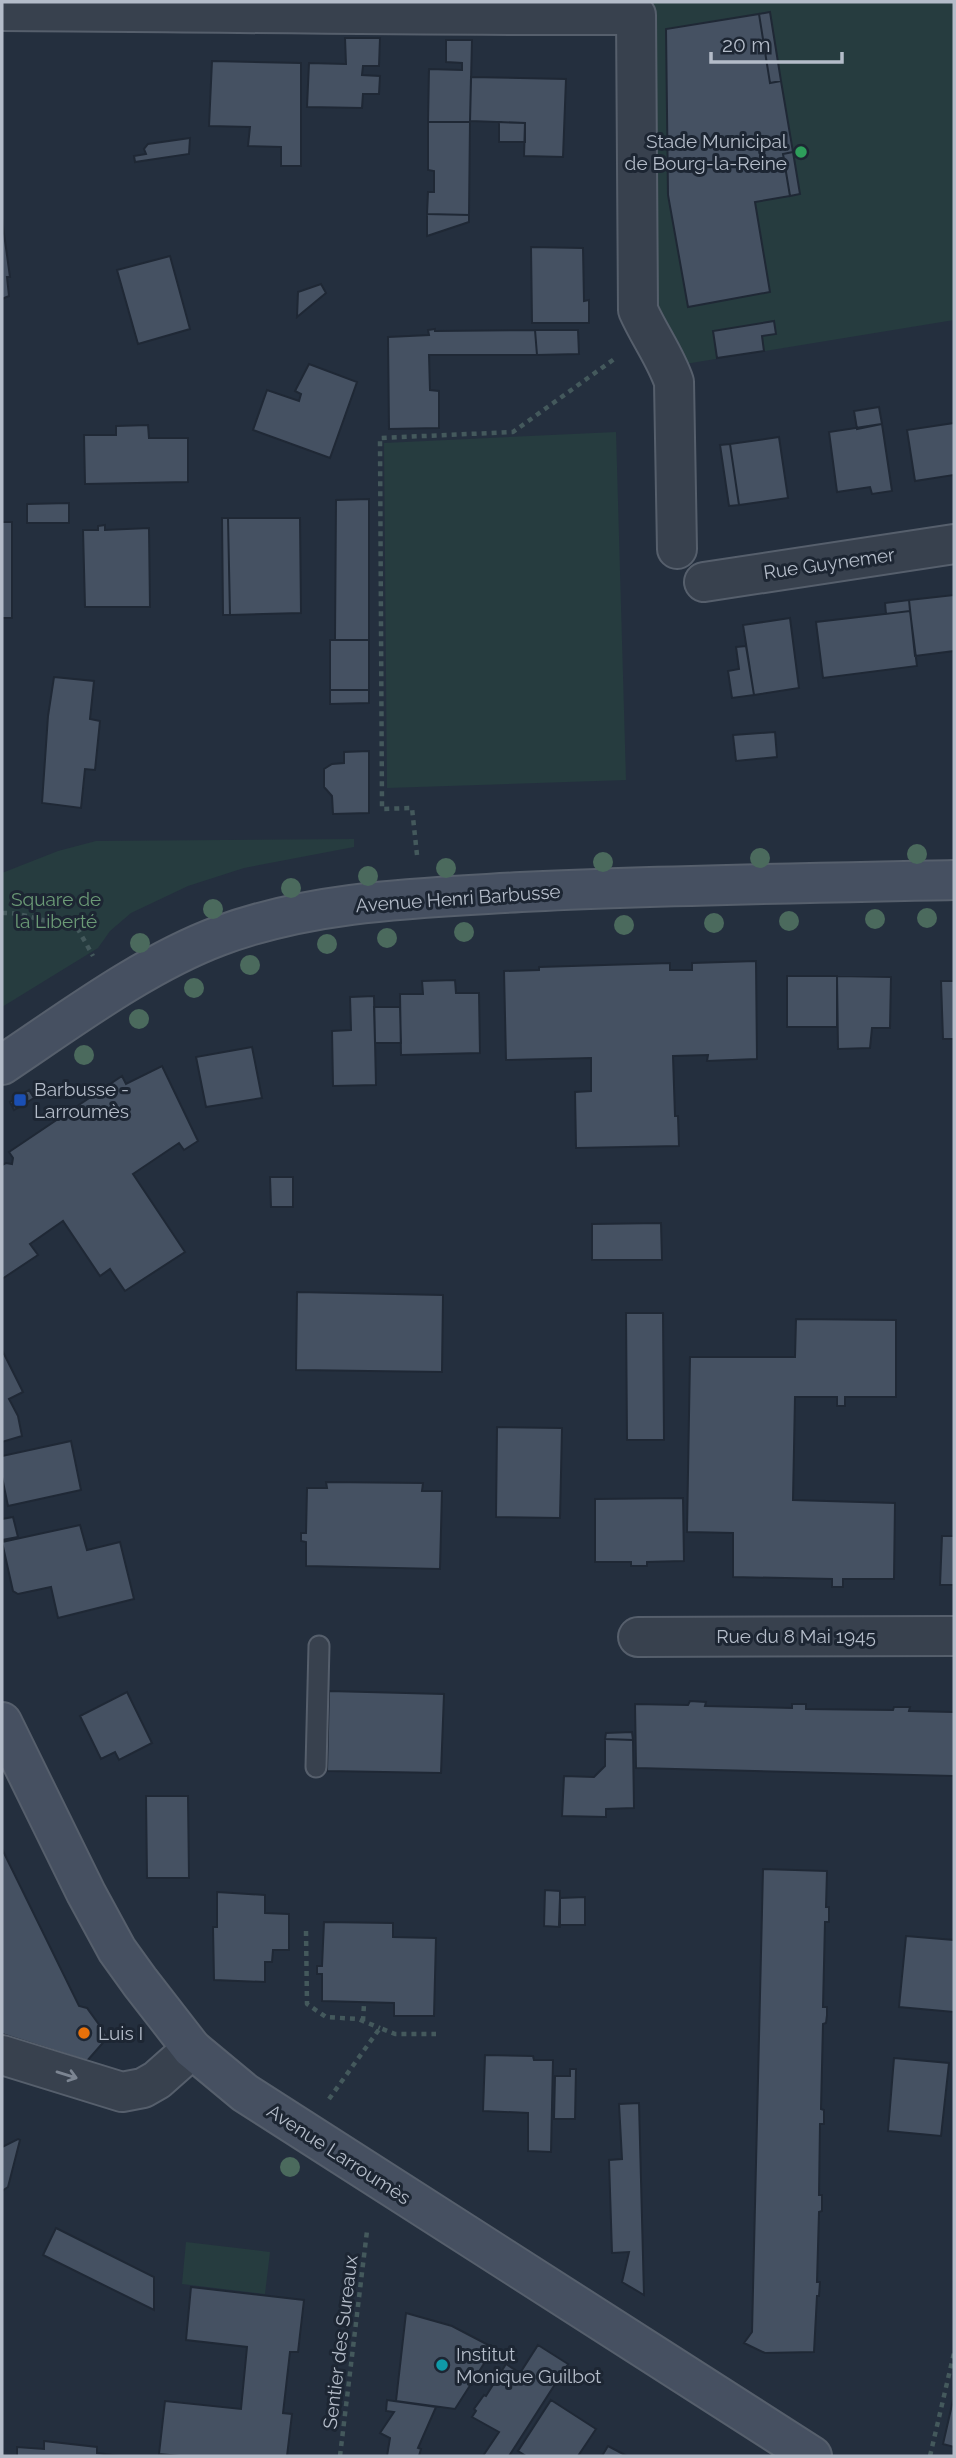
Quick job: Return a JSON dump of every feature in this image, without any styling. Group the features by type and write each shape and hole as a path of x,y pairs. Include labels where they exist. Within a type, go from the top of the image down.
{"main road":[{"name":"Avenue Henri Barbusse","path":"2,1065 154,967 218,936 291,916 421,898 652,886 954,880"},
{"name":"Avenue Larroumès","path":"2,1722 117,1950 192,2049 245,2093 812,2456"}],"street":[{"path":"2,11 447,16 636,15 638,310 650,336 666,359 674,382 677,549"},
{"name":"Rue Guynemer","path":"704,582 954,544"},
{"name":"Rue du 8 Mai 1945","path":"638,1637 954,1636"},
{"path":"2,2055 122,2092 143,2088 157,2080 192,2049"}],"lane":[{"path":"316,1767 319,1646"}],"path":[{"path":"417,855 412,808 382,809 380,438 513,432 650,336"},
{"path":"2,913 30,915 62,924 74,922 94,959"},
{"path":"306,1931 307,2004 326,2017 363,2021 395,2034 436,2034"},
{"path":"363,2021 364,2004"},
{"path":"329,2099 380,2028"},
{"name":"Sentier des Sureaux","path":"340,2456 367,2231"},
{"path":"930,2456 954,2353"}],"green space":[{"name":"Stade Municipal de Bourg-la-Reine","path":"644,2 954,2 954,320 685,364 650,292"},
{"path":"616,432 626,780 387,788 384,443"},
{"name":"Square de la Liberté","path":"354,839 354,847 244,868 188,886 131,913 110,931 98,948 2,1007 2,873 58,851 96,841"},
{"path":"186,2242 270,2252 265,2294 182,2284"}],"building":[{"path":"770,12 781,81 770,83 759,14"},
{"path":"759,14 770,83 781,81 793,152 783,154 790,196 755,202 770,292 688,307 668,195 666,29"},
{"path":"345,38 380,38 379,66 363,66 362,75 380,76 379,94 363,94 362,108 307,107 309,63 346,64"},
{"path":"446,40 472,40 470,122 428,122 429,69 462,70 462,63 446,62"},
{"path":"212,61 301,63 301,166 281,166 281,147 248,146 250,127 209,126"},
{"path":"471,77 566,79 563,157 524,156 525,123 470,121"},
{"path":"428,122 470,122 469,215 427,214 428,192 434,192 434,171 428,170"},
{"path":"499,122 525,123 525,142 499,142"},
{"path":"190,138 189,154 135,162 134,156 146,154 144,149 148,144"},
{"path":"793,152 800,194 790,196 783,154"},
{"path":"427,214 469,215 469,222 427,236"},
{"path":"2,219 10,277 7,277 9,296 2,299"},
{"path":"531,247 583,248 584,301 589,300 589,323 532,323"},
{"path":"170,256 190,329 138,344 117,270"},
{"path":"321,284 326,293 297,317 298,292"},
{"path":"774,321 776,334 762,336 764,351 717,358 713,331"},
{"path":"428,330 535,330 537,355 429,355 430,390 439,391 439,428 389,429 388,337 429,335"},
{"path":"535,330 578,330 579,354 537,355"},
{"path":"309,364 357,382 330,458 253,430 267,390 299,401 301,394 295,391"},
{"path":"879,407 882,424 857,429 854,411"},
{"path":"954,423 954,475 915,481 907,430"},
{"path":"882,424 892,491 872,494 870,487 837,492 829,432"},
{"path":"148,425 149,438 188,438 188,482 85,484 84,435 116,435 116,426"},
{"path":"779,437 788,498 739,505 730,444"},
{"path":"730,444 739,505 729,506 720,445"},
{"path":"369,499 369,640 335,640 336,500"},
{"path":"69,503 69,523 27,523 27,504"},
{"path":"222,518 228,518 230,615 223,615"},
{"path":"228,518 300,518 301,613 230,615"},
{"path":"2,522 12,522 12,618 2,618"},
{"path":"105,525 105,530 149,528 150,607 85,607 83,530 98,530 98,526"},
{"path":"954,595 954,651 915,656 909,600"},
{"path":"909,600 910,611 886,614 885,603"},
{"path":"910,611 917,666 823,678 816,622"},
{"path":"790,618 799,688 754,695 743,625"},
{"path":"330,640 369,640 369,690 330,690"},
{"path":"746,646 754,695 732,698 728,671 739,669 736,647"},
{"path":"54,677 94,681 90,719 100,721 95,770 85,769 81,808 42,803 48,716"},
{"path":"330,690 369,690 369,703 330,704"},
{"path":"775,732 777,757 736,761 733,735"},
{"path":"369,751 369,813 333,814 332,796 324,787 324,769 332,764 344,763 344,752"},
{"path":"756,961 757,1059 707,1061 708,1055 673,1056 679,1146 576,1148 575,1092 591,1091 591,1058 506,1060 504,971 539,970 539,967 670,963 670,970 692,970 692,963"},
{"path":"787,976 837,976 837,1027 787,1027"},
{"path":"837,976 891,977 890,1028 872,1028 870,1048 838,1049"},
{"path":"455,980 456,993 479,993 480,1053 401,1055 400,994 423,994 422,981"},
{"path":"941,981 954,981 954,1039 943,1039"},
{"path":"374,996 376,1085 333,1086 332,1031 351,1030 350,997"},
{"path":"374,1007 400,1007 401,1043 375,1043"},
{"path":"252,1047 262,1098 206,1107 196,1057"},
{"path":"162,1066 198,1141 184,1150 179,1143 133,1174 185,1252 125,1291 110,1269 100,1276 63,1221 30,1244 38,1255 2,1279 2,1165 12,1164 13,1158 9,1152 122,1076 126,1084"},
{"path":"29,1090 34,1098 14,1110 10,1102"},
{"path":"270,1177 293,1177 293,1207 271,1207"},
{"path":"661,1223 662,1260 592,1260 592,1224"},
{"path":"297,1292 443,1295 442,1372 296,1370"},
{"path":"626,1313 663,1313 664,1440 627,1440"},
{"path":"796,1319 896,1320 896,1397 845,1397 845,1406 837,1406 837,1397 795,1397 793,1500 895,1503 894,1579 843,1579 843,1587 832,1587 832,1579 733,1577 733,1533 687,1532 690,1357 795,1357"},
{"path":"2,1350 23,1392 9,1399 18,1416 22,1436 2,1442"},
{"path":"497,1427 562,1428 560,1518 496,1517"},
{"path":"71,1441 81,1490 8,1506 2,1477 2,1456"},
{"path":"326,1482 423,1483 422,1491 442,1491 440,1569 306,1566 306,1542 301,1541 301,1533 306,1533 307,1488 327,1488"},
{"path":"683,1498 684,1561 647,1562 647,1566 631,1566 631,1562 595,1562 595,1499"},
{"path":"13,1517 18,1537 2,1540 2,1519"},
{"path":"80,1525 87,1550 120,1542 134,1599 58,1618 51,1587 18,1594 13,1591 2,1542"},
{"path":"942,1536 954,1536 954,1585 940,1585"},
{"path":"329,1691 444,1694 441,1773 327,1771"},
{"path":"127,1692 152,1743 119,1760 115,1752 101,1759 80,1716"},
{"path":"690,1701 706,1702 705,1706 792,1708 792,1704 806,1704 806,1709 893,1710 894,1707 910,1707 909,1711 954,1712 954,1776 636,1768 635,1704 688,1705"},
{"path":"632,1732 633,1740 605,1739 606,1733"},
{"path":"605,1739 633,1740 634,1808 606,1809 606,1817 562,1816 564,1776 594,1777 605,1766"},
{"path":"146,1796 188,1796 189,1878 147,1878"},
{"path":"2,1849 79,2006 87,2008 108,2037 87,2061 2,2034"},
{"path":"763,1869 827,1871 826,1907 829,1907 829,1922 825,1922 823,2007 827,2007 827,2015 826,2023 823,2024 821,2109 824,2110 824,2124 820,2124 819,2195 822,2195 822,2211 819,2212 817,2282 820,2282 814,2352 765,2353 744,2343 752,2332"},
{"path":"545,1890 560,1891 560,1927 544,1926"},
{"path":"217,1892 265,1895 265,1913 289,1914 289,1950 273,1950 272,1962 265,1962 265,1982 214,1980 213,1927 217,1927"},
{"path":"585,1897 585,1925 559,1925 560,1898"},
{"path":"324,1922 393,1923 393,1937 436,1938 434,2016 394,2016 394,2003 322,2001 322,1974 317,1974 317,1966 322,1966"},
{"path":"906,1936 954,1940 954,2012 899,2007"},
{"path":"485,2055 533,2056 534,2060 553,2060 551,2152 528,2151 528,2113 483,2111"},
{"path":"894,2058 949,2063 941,2136 888,2131"},
{"path":"570,2069 576,2069 575,2119 554,2119 555,2076 570,2076"},
{"path":"639,2103 644,2295 622,2282 629,2252 612,2253 609,2160 622,2159 619,2104"},
{"path":"20,2140 8,2187 2,2191 2,2147"},
{"path":"56,2228 154,2277 154,2310 43,2255"},
{"path":"191,2287 304,2300 298,2352 290,2352 283,2413 292,2414 287,2456 159,2454 165,2401 241,2409 247,2347 186,2340"},
{"name":"Institut Monique Guilbot","path":"406,2313 452,2326 494,2348 455,2409 396,2401"},
{"path":"538,2345 568,2364 509,2456 483,2456 499,2432 472,2417 476,2411 474,2409 484,2395 486,2396 506,2364 520,2373"},
{"path":"954,2396 954,2447 943,2444"},
{"path":"387,2400 436,2407 418,2448 421,2449 419,2456 387,2456 390,2438 380,2433 394,2412 386,2411"},
{"path":"551,2400 596,2429 578,2456 526,2456 518,2451"},
{"path":"44,2441 97,2447 97,2453 120,2456 17,2456 17,2447 44,2449"},
{"path":"608,2446 627,2456 602,2456"}],"place":[{"name":"Stade Municipal de Bourg-la-Reine","path":"801,152"},
{"name":"Barbusse - Larroumès","path":"20,1100"},
{"name":"Luis I","path":"84,2033"},
{"name":"Institut Monique Guilbot","path":"442,2365"}]}
